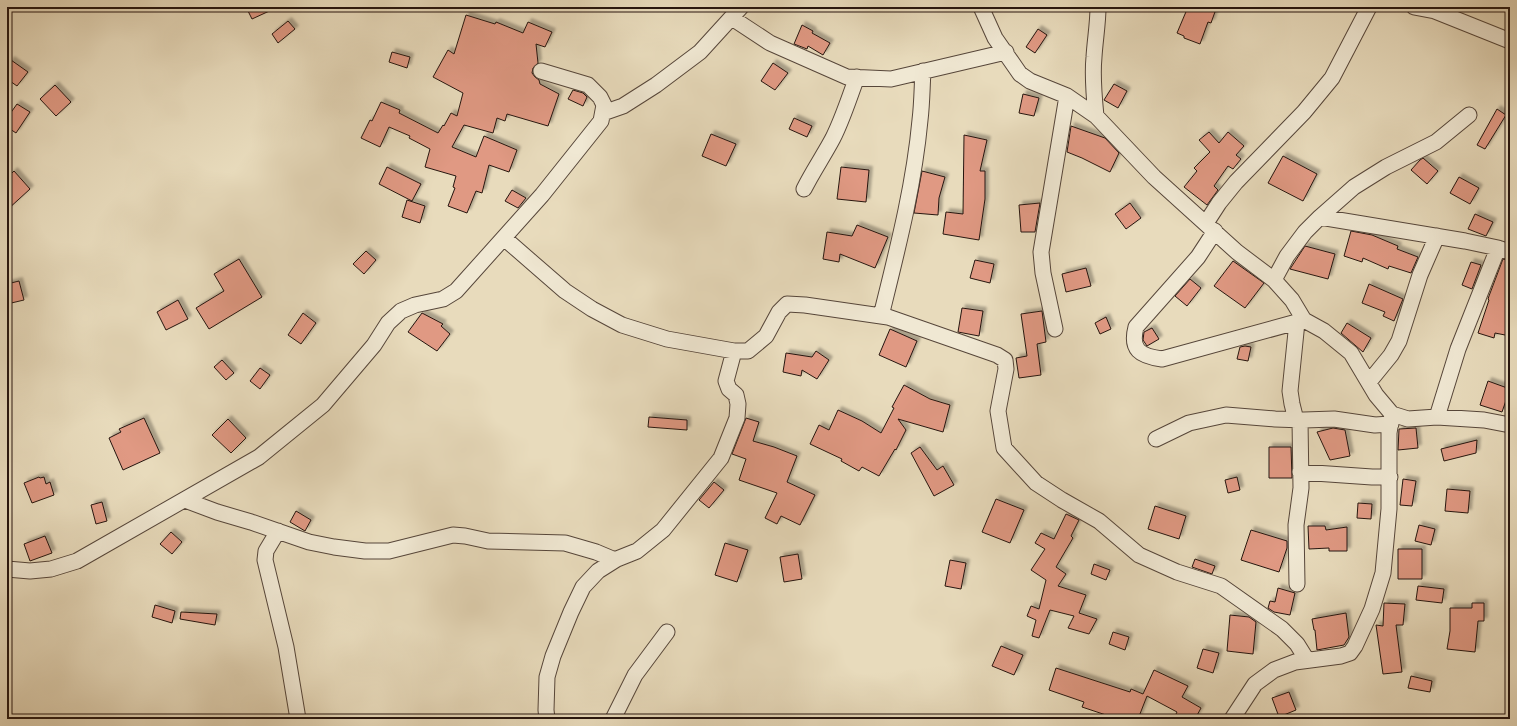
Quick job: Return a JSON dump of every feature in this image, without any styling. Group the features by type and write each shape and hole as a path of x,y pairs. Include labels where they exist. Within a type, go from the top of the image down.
{"street":[{"path":"980,7 996,38 1020,74 1030,81 1068,96 1096,116 1154,177 1237,252 1274,280 1292,300 1301,321 1290,391 1292,404 1298,420 1301,488 1296,525 1297,584"},
{"path":"1096,116 1093,76 1098,7"},
{"path":"1232,719 1255,684 1274,670 1295,662 1341,656 1350,653 1355,646 1372,609 1383,573 1389,509 1389,433 1391,419 1351,353 1324,331 1301,321 1162,359 1149,357 1137,350 1133,338 1136,327 1193,263 1211,227 1219,203 1236,182 1304,112 1332,78 1369,7"},
{"path":"1414,7 1435,11 1510,41"},
{"path":"603,113 623,106 656,85 700,52 737,12 770,44 847,77 891,79 1006,52"},
{"path":"7,569 30,571 51,569 77,561 259,457 323,406 374,345 388,323 401,311 415,305 443,299 456,291 542,195 601,121 604,105 600,98 588,85 541,71"},
{"path":"881,316 906,208 915,157 920,121 923,71"},
{"path":"804,189 845,113 857,77"},
{"path":"1055,330 1042,273 1041,252 1068,96"},
{"path":"1274,280 1287,256 1305,232 1354,187 1386,167 1436,142 1469,115"},
{"path":"1320,217 1437,236 1504,250 1458,349 1437,417"},
{"path":"1369,382 1391,355 1399,341 1420,275 1437,236"},
{"path":"504,238 565,291 592,309 622,324 668,339 734,351 748,351 766,336 779,312 787,304 888,316 997,355 1006,360 1006,369 998,411 1004,448 1036,483 1099,521 1138,555 1177,572 1221,586 1282,629 1297,644 1307,660"},
{"path":"547,719 547,677 553,656 571,612 584,587 598,571 614,560 638,551 663,530 721,458 737,418 738,404 736,395 729,389 726,381 734,351"},
{"path":"1156,439 1189,423 1226,415 1298,420 1334,419 1375,425 1391,419 1437,417 1484,420 1510,425"},
{"path":"1300,472 1390,477"},
{"path":"185,500 309,542 334,547 365,551 389,551 453,535 488,540 565,543 596,552 614,560"},
{"path":"278,531 266,552 266,570 286,647 298,719"},
{"path":"613,719 635,675 667,632"}],"building":[{"path":"246,7 278,7 252,19"},
{"path":"1188,7 1210,7 1216,9 1211,23 1208,22 1200,44 1184,38 1184,36 1177,33"},
{"path":"466,15 495,24 496,22 523,33 528,22 552,32 545,47 536,44 538,63 533,68 532,73 539,80 540,84 559,94 548,126 507,114 505,121 497,118 493,133 464,125 452,147 476,157 484,136 517,150 509,172 489,165 482,193 476,191 467,213 448,206 455,188 453,187 456,176 425,167 430,149 409,138 410,136 389,127 380,147 361,138 370,120 372,121 381,102 400,110 399,113 438,133 443,125 444,126 451,113 457,116 463,93 433,77 448,50 454,54"},
{"path":"288,21 295,29 278,43 272,34"},
{"path":"802,25 813,31 812,33 830,43 823,55 808,46 807,49 794,44"},
{"path":"1038,29 1047,35 1035,53 1026,47"},
{"path":"392,52 410,57 407,68 389,62"},
{"path":"11,60 28,72 17,86 7,79 7,66"},
{"path":"773,63 788,73 775,90 761,81"},
{"path":"1114,84 1127,91 1118,108 1104,100"},
{"path":"55,85 71,102 56,116 40,99"},
{"path":"573,90 583,93 587,97 583,106 568,99"},
{"path":"1023,94 1039,98 1034,116 1019,113"},
{"path":"17,104 30,112 16,133 7,127 7,118"},
{"path":"1497,109 1506,115 1485,149 1477,145"},
{"path":"794,118 812,126 807,137 789,129"},
{"path":"1071,126 1105,138 1119,153 1110,172 1067,152"},
{"path":"1209,132 1219,143 1228,132 1244,146 1236,155 1241,159 1233,169 1228,166 1214,186 1218,190 1207,205 1184,187 1197,171 1194,168 1210,152 1199,140"},
{"path":"711,134 736,144 726,166 702,156"},
{"path":"964,135 987,140 980,171 985,171 985,199 979,240 943,234 946,212 963,214"},
{"path":"1283,156 1317,174 1303,201 1268,183"},
{"path":"1423,158 1438,171 1427,184 1411,170"},
{"path":"387,167 421,184 412,201 379,184"},
{"path":"841,167 869,170 866,202 837,199"},
{"path":"14,171 30,189 7,210 7,178"},
{"path":"922,171 945,177 939,198 938,215 914,213"},
{"path":"1459,177 1479,188 1470,204 1450,193"},
{"path":"512,190 526,198 518,208 505,201"},
{"path":"407,200 425,206 420,223 402,217"},
{"path":"1040,203 1035,232 1021,232 1019,205"},
{"path":"1130,203 1141,218 1126,229 1115,214"},
{"path":"1475,214 1493,222 1486,236 1468,229"},
{"path":"857,225 888,237 875,268 840,254 839,262 823,259 827,232 852,236"},
{"path":"1351,231 1372,235 1398,246 1397,249 1418,257 1411,273 1389,266 1388,269 1363,258 1362,262 1344,256"},
{"path":"1305,246 1335,254 1328,279 1290,269"},
{"path":"366,251 376,260 364,274 353,264"},
{"path":"239,259 262,297 209,329 196,308 224,291 214,274"},
{"path":"1503,259 1510,261 1510,336 1495,333 1494,338 1478,333 1489,296"},
{"path":"975,260 994,264 990,283 970,278"},
{"path":"1233,261 1264,283 1245,308 1214,286"},
{"path":"1471,262 1481,265 1472,289 1462,285"},
{"path":"1086,268 1091,286 1066,292 1062,274"},
{"path":"1190,279 1201,288 1187,306 1175,296"},
{"path":"19,281 24,300 7,304 7,284"},
{"path":"1369,284 1403,299 1394,321 1383,316 1385,312 1362,303"},
{"path":"178,300 188,319 166,330 157,312"},
{"path":"962,308 983,311 979,336 958,332"},
{"path":"1042,311 1046,342 1037,344 1041,375 1019,378 1016,358 1027,356 1021,314"},
{"path":"303,313 316,323 301,344 288,335"},
{"path":"422,313 443,324 441,326 450,334 437,351 408,332"},
{"path":"1106,317 1111,329 1100,334 1095,323"},
{"path":"1347,323 1371,338 1363,352 1341,333"},
{"path":"1152,328 1159,339 1147,346 1143,340 1144,332"},
{"path":"890,329 917,341 906,367 879,355"},
{"path":"1240,347 1251,347 1248,361 1237,359"},
{"path":"816,351 829,360 817,379 802,370 801,376 783,372 786,353 812,357"},
{"path":"222,360 234,373 226,380 214,367"},
{"path":"260,368 270,375 260,389 250,381"},
{"path":"1488,381 1510,389 1502,412 1480,405"},
{"path":"904,385 930,399 950,405 943,432 898,419 906,430 896,450 895,449 879,476 862,467 859,471 841,461 842,459 810,444 819,425 829,430 838,410 862,421 881,433 894,408 892,407"},
{"path":"649,417 687,420 687,430 648,427"},
{"path":"144,418 160,453 123,470 109,438 121,432 119,429"},
{"path":"746,418 759,422 753,441 797,456 787,482 815,495 800,525 781,516 777,524 765,518 777,493 739,480 746,459 732,454"},
{"path":"228,419 246,438 231,453 212,435"},
{"path":"1333,428 1345,430 1350,456 1330,460 1317,432"},
{"path":"1416,428 1418,448 1398,450 1399,429"},
{"path":"1477,440 1476,453 1444,461 1441,449"},
{"path":"920,447 937,470 943,466 954,485 934,496 911,453"},
{"path":"1269,447 1291,447 1292,478 1269,478"},
{"path":"39,477 44,477 46,484 50,482 54,495 32,503 24,483"},
{"path":"1237,477 1240,490 1228,493 1225,480"},
{"path":"1403,479 1416,481 1412,506 1400,505"},
{"path":"714,482 724,490 709,508 699,500"},
{"path":"1447,489 1470,491 1468,513 1445,511"},
{"path":"996,499 1024,510 1010,543 982,532"},
{"path":"102,502 107,521 96,524 91,505"},
{"path":"1358,503 1372,504 1371,519 1357,518"},
{"path":"1155,506 1186,516 1179,539 1148,529"},
{"path":"296,511 311,520 305,531 290,522"},
{"path":"1066,514 1079,520 1071,536 1073,538 1056,567 1066,574 1058,586 1086,595 1079,613 1097,619 1089,634 1068,628 1074,616 1050,610 1039,638 1032,636 1036,620 1027,616 1031,606 1039,609 1046,580 1031,570 1045,549 1035,543 1041,533 1054,539"},
{"path":"1419,525 1435,529 1431,545 1415,541"},
{"path":"1308,526 1325,526 1326,530 1347,527 1347,551 1329,551 1329,548 1309,549"},
{"path":"1251,530 1287,541 1287,548 1279,572 1241,560"},
{"path":"171,532 182,542 172,554 160,544"},
{"path":"45,536 52,553 30,561 24,544"},
{"path":"725,543 748,550 737,582 715,575"},
{"path":"1398,549 1422,549 1422,579 1398,579"},
{"path":"798,554 802,579 784,582 780,557"},
{"path":"1195,559 1215,566 1212,574 1192,567"},
{"path":"950,560 966,563 961,589 945,586"},
{"path":"1094,564 1110,570 1106,580 1091,574"},
{"path":"1418,586 1444,589 1442,603 1416,600"},
{"path":"1278,588 1295,593 1290,615 1274,612 1268,608 1270,601 1275,602"},
{"path":"1384,603 1405,604 1403,625 1396,625 1402,672 1383,674 1376,625 1383,626"},
{"path":"1472,603 1484,603 1484,621 1478,621 1475,652 1447,649 1450,631 1450,608 1472,608"},
{"path":"155,605 175,611 172,623 152,617"},
{"path":"181,612 217,614 215,625 180,619"},
{"path":"1346,613 1349,637 1344,645 1317,650 1315,630 1312,619"},
{"path":"1230,615 1249,617 1256,622 1253,654 1227,651"},
{"path":"1113,632 1129,637 1125,650 1109,644"},
{"path":"1001,646 1023,655 1014,675 992,666"},
{"path":"1203,649 1219,653 1213,673 1197,668"},
{"path":"1056,668 1130,692 1131,689 1143,694 1154,670 1188,686 1182,697 1201,708 1195,719 1184,719 1176,714 1177,712 1147,696 1138,719 1118,719 1082,707 1084,702 1049,690"},
{"path":"1411,676 1432,681 1430,692 1408,688"},
{"path":"1289,692 1296,710 1279,717 1272,698"}]}
